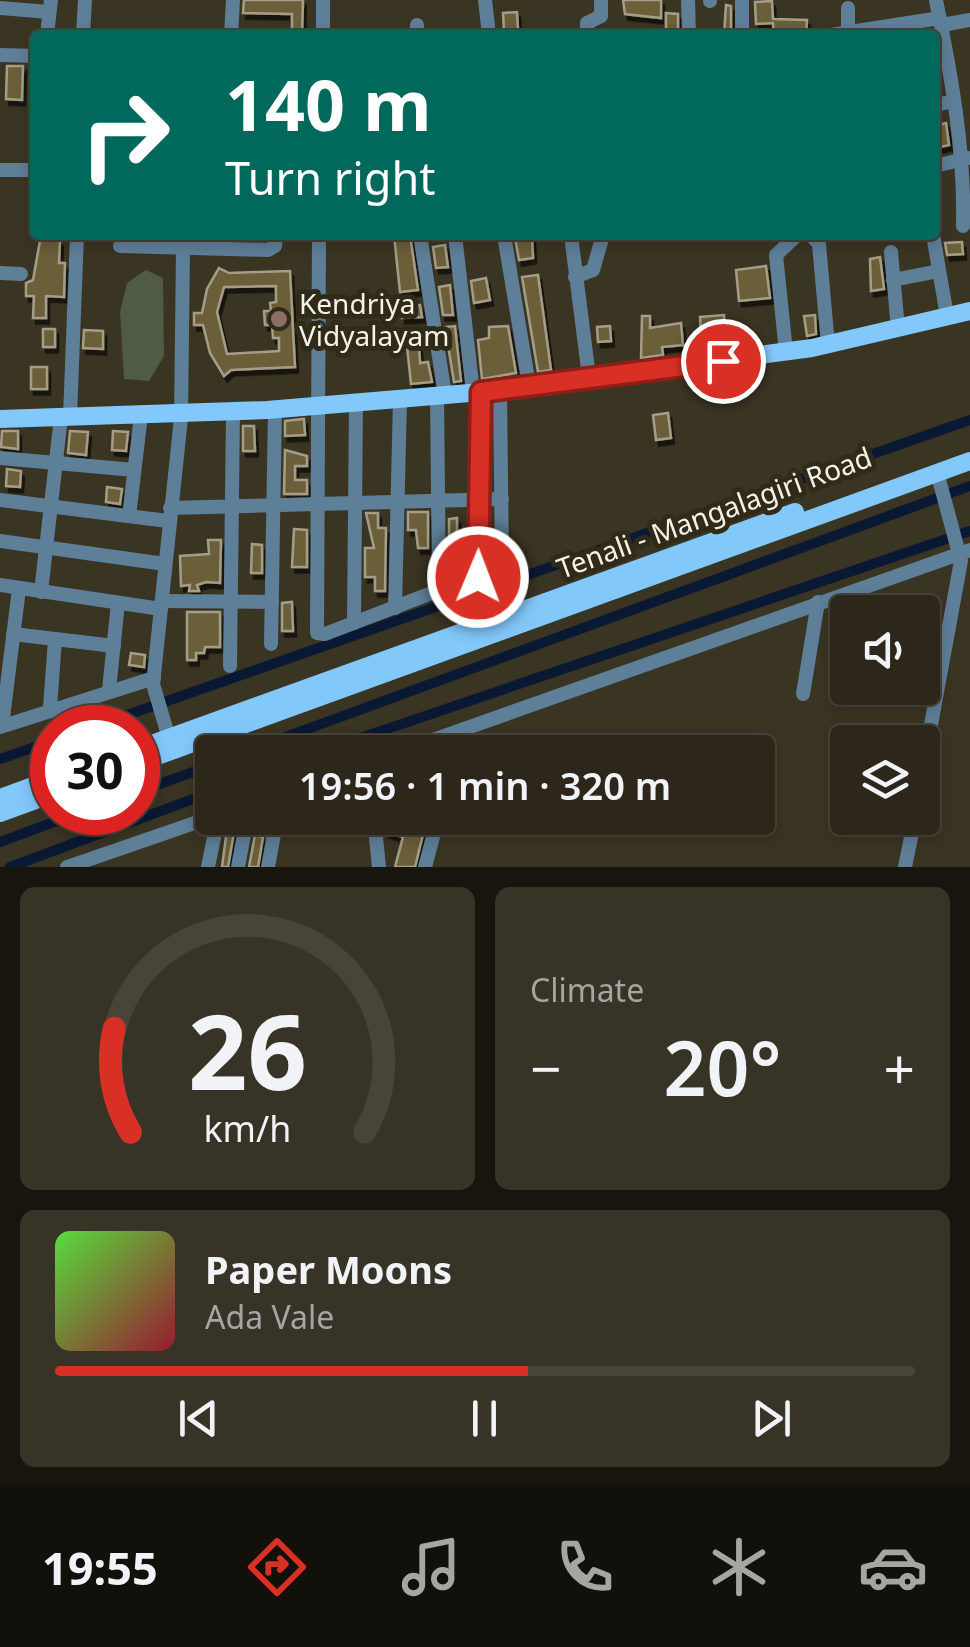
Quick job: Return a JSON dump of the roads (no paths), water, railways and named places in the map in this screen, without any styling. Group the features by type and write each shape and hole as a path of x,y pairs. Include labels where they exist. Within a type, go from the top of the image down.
{"main road":[{"path":"1,418 274,410 442,395 786,352 970,311"},
{"name":"Tenali - Mangalagiri Road","path":"160,741 970,448"},
{"path":"160,745 169,738 939,478 970,460"},
{"path":"0,798 30,787"},
{"path":"0,813 30,802"}],"street":[{"path":"83,30 85,0"},
{"path":"232,30 233,0"},
{"path":"323,30 324,0"},
{"path":"486,0 489,30"},
{"path":"587,30 587,23 602,16 601,0"},
{"path":"688,0 689,30"},
{"path":"742,0 742,30"},
{"path":"936,0 965,159 963,226"},
{"path":"0,8 50,6"},
{"path":"848,8 848,30"},
{"path":"873,30 970,20"},
{"path":"0,55 30,56"},
{"path":"940,103 954,101"},
{"path":"940,165 965,159"},
{"path":"0,170 30,170"},
{"path":"41,592 65,417 76,240"},
{"path":"120,246 268,250 275,246 276,240"},
{"path":"320,240 314,628 320,635 478,577 503,563 502,499 456,240"},
{"path":"421,240 442,395 439,591"},
{"path":"505,240 529,385"},
{"path":"571,240 589,377"},
{"path":"575,277 592,270 601,240"},
{"path":"786,352 776,255 792,240"},
{"path":"815,240 819,244 828,345"},
{"path":"934,240 947,316"},
{"path":"169,738 154,686 181,414 183,249"},
{"path":"891,252 898,329"},
{"path":"894,280 939,271"},
{"path":"0,273 21,274"},
{"path":"478,577 484,390"},
{"path":"395,608 400,398"},
{"path":"354,623 356,402"},
{"path":"272,644 274,410"},
{"path":"230,666 234,412"},
{"path":"129,516 141,415"},
{"path":"0,458 134,470"},
{"path":"931,725 963,550 939,478"},
{"path":"0,500 129,516 502,499"},
{"path":"0,541 165,564"},
{"path":"446,735 963,550"},
{"path":"0,586 118,603 272,602"},
{"path":"19,589 1,726 30,715"},
{"path":"803,694 818,602"},
{"path":"109,690 118,603"},
{"path":"13,634 114,646"},
{"path":"50,705 55,639"},
{"path":"60,705 109,690 154,686"},
{"path":"459,735 460,730"},
{"path":"67,867 195,824"},
{"path":"208,867 212,835"},
{"path":"238,867 244,835"},
{"path":"268,867 274,835"},
{"path":"376,835 379,867"},
{"path":"425,867 433,835"},
{"path":"905,867 912,835"}],"waterway":[{"path":"156,705 970,420"},
{"path":"291,735 970,486"},
{"path":"369,735 970,531"},
{"path":"0,759 30,749"},
{"path":"160,784 195,771"},
{"path":"10,867 195,798"},
{"path":"0,842 30,831"}],"place":[{"name":"Kendriya Vidyalayam","path":"279,319"}]}
